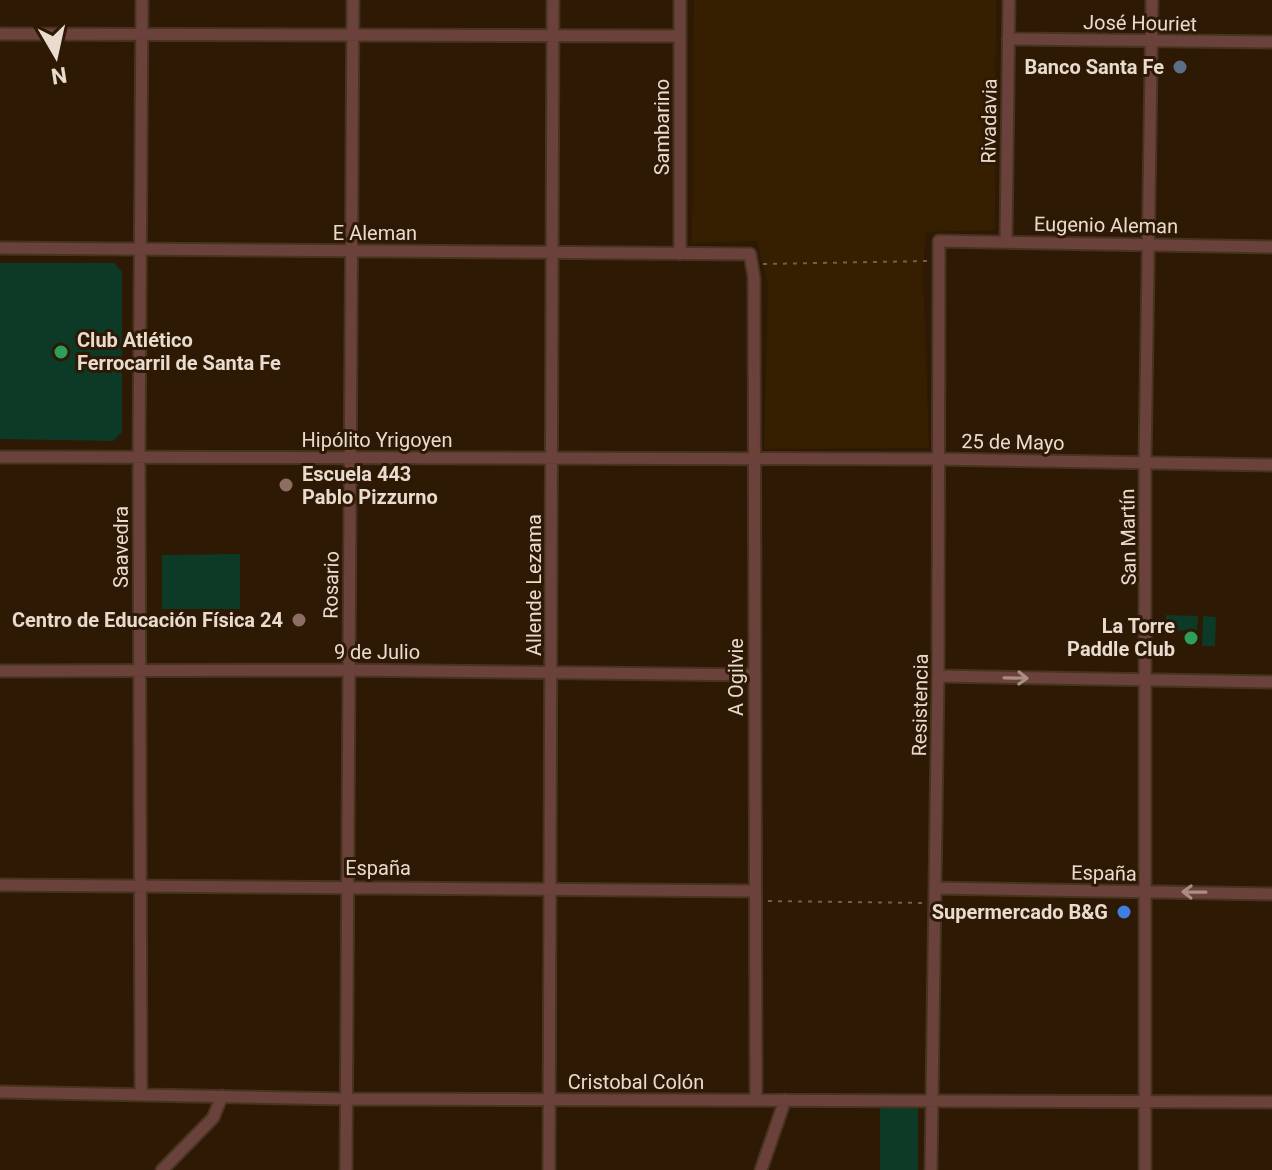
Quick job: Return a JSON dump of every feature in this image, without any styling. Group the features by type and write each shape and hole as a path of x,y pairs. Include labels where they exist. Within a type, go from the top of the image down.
{"street":[{"name":"Saavedra","path":"141,1095 139,249 142,0"},
{"name":"Rosario","path":"346,1170 353,0"},
{"name":"Allende Lezama","path":"549,1170 553,0"},
{"name":"Sambarino","path":"680,0 680,254"},
{"name":"Rivadavia","path":"1006,241 1009,0"},
{"name":"San Martín","path":"1145,1170 1148,680 1145,462 1152,0"},
{"path":"0,34 679,36"},
{"name":"José Houriet","path":"1008,39 1272,42"},
{"name":"Eugenio Aleman","path":"939,241 1272,247"},
{"name":"Resistencia","path":"931,1170 938,676 939,241"},
{"name":"E Aleman","path":"0,248 680,254 751,259"},
{"name":"A Ogilvie","path":"751,259 756,1100"},
{"name":"Hipólito Yrigoyen","path":"0,457 753,461"},
{"name":"25 de Mayo","path":"753,461 939,459 1272,465"},
{"name":"9 de Julio","path":"0,671 553,671 754,675"},
{"path":"938,676 1272,682"},
{"name":"España","path":"0,885 551,887 755,896"},
{"name":"España","path":"935,888 1272,894"},
{"name":"Cristobal Colón","path":"0,1092 345,1099 932,1098 1272,1102"},
{"path":"162,1170 213,1118 222,1096"},
{"path":"761,1170 785,1100"}],"path":[{"path":"751,259 937,261"},
{"path":"755,896 935,903"}],"shaded area":[{"path":"694,0 996,0 995,230 926,232 923,270 929,448 764,449 768,285 757,241 692,243"}],"green space":[{"name":"Club Atlético Ferrocarril de Santa Fe","path":"0,263 114,263 122,272 122,432 113,441 0,439"},
{"path":"240,554 240,609 162,609 162,555"},
{"path":"1166,615 1198,616 1197,631 1165,630"},
{"path":"1203,616 1216,617 1215,646 1202,646"},
{"path":"880,1107 918,1107 918,1170 880,1170"}],"place":[{"name":"Banco Santa Fe","path":"1180,67"},
{"name":"Club Atlético Ferrocarril de Santa Fe","path":"61,352"},
{"name":"Escuela 443 Pablo Pizzurno","path":"286,485"},
{"name":"Centro de Educación Física 24","path":"299,620"},
{"name":"La Torre Paddle Club","path":"1191,638"},
{"name":"Supermercado B&G","path":"1124,912"}]}
